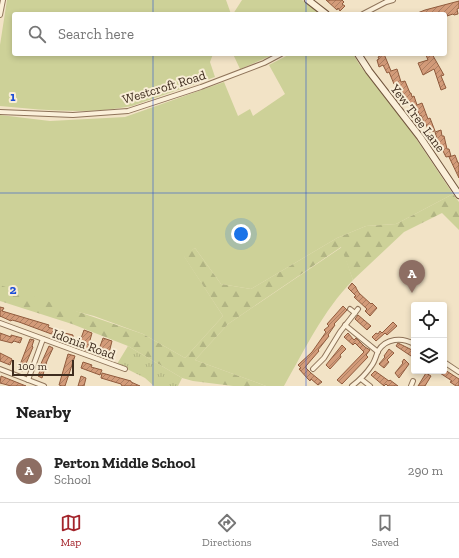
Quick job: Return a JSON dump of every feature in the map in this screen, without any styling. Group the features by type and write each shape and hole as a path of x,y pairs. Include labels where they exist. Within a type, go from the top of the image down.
{"street":[{"path":"0,15 3,0"},
{"path":"308,0 317,2 324,12"},
{"path":"367,12 393,0"},
{"name":"Westcroft Road","path":"0,112 73,115 128,111 201,87 264,63 277,56"},
{"name":"Yew Tree Lane","path":"359,56 420,137 459,195"},
{"path":"350,309 355,313"},
{"path":"317,368 358,309"},
{"name":"Idonia Road","path":"0,323 125,370"},
{"path":"346,325 378,352"},
{"name":"Idonia Road","path":"28,380 42,339"},
{"path":"352,386 361,379 371,366 383,345 394,340 406,340 411,342"},
{"path":"447,364 459,372"},
{"name":"Idonia Road","path":"118,373 119,367"},
{"path":"0,369 44,386"},
{"path":"361,379 370,386"},
{"path":"411,386 413,381"}],"green space":[{"path":"7,0 226,0 230,12 12,12 12,56 212,56 210,62 215,77 132,106 116,109 66,111 0,106 0,45"},
{"path":"242,0 302,0 318,12 234,12"},
{"path":"234,56 270,56 240,69"},
{"path":"286,56 354,56 361,67 399,113 453,194 396,224 366,226 337,238 251,289 221,284 195,248 184,256 223,316 185,358 143,334 94,316 58,307 0,286 0,115 50,121 125,117 224,82 238,116 250,109 253,116 285,94 269,65"},
{"path":"453,194 459,202 459,230 442,213 404,232 353,280 341,247 228,324 195,360 266,386 233,386 193,381 182,378 128,346 72,324 0,301 0,285 143,334 185,358 223,316 183,255 195,248 221,284 251,289 337,238 366,226 396,224"},
{"path":"342,247 353,280 342,292 324,317 284,386 266,386 195,360 228,324"},
{"path":"128,346 182,378 178,386 154,386 145,378 117,364"}],"building":[{"path":"326,0 342,0 344,2 342,4 345,6 340,11"},
{"path":"459,1 459,8 457,9 458,14 447,16 447,12 420,12"},
{"path":"385,56 391,71 397,69 401,82 405,81 412,97 414,96 417,105 422,103 428,119 430,118 435,131 429,132 417,109 413,110 411,106 409,106 397,83 394,84 389,72 387,73 383,65 379,67 377,60 379,59 378,57"},
{"path":"426,56 433,56 444,75 441,76 446,88 441,90 434,69 423,75 418,63 428,60"},
{"path":"441,130 447,149 449,149 451,156 446,157 442,149 440,149 435,132"},
{"path":"455,155 459,163 459,178 449,157"},
{"path":"352,283 359,293 377,308 370,316 365,311 367,309 354,297 356,296 348,288"},
{"path":"343,306 347,310 334,324 335,325 328,335 329,336 318,350 319,351 306,366 311,373 322,382 318,385 311,379 310,381 308,379 299,369 301,368 298,365 312,352 326,332 324,330 329,326 327,324"},
{"path":"0,307 4,308 2,311 49,325 48,327 56,331 73,335 73,342 0,316"},
{"path":"358,315 371,326 367,330 355,319"},
{"path":"393,322 397,326 387,335 385,333 376,341 372,337 380,331 382,333"},
{"path":"84,330 92,333 87,351 78,347"},
{"path":"0,333 11,337 11,335 22,338 20,343 14,341 12,343 0,340"},
{"path":"348,333 354,340 356,338 370,350 366,355 368,357 342,384 337,380 364,352 355,343 353,345 344,337"},
{"path":"103,338 112,341 108,357 97,355"},
{"path":"30,339 34,340 33,347 23,371 18,370"},
{"path":"398,343 411,350 411,356 396,346"},
{"path":"342,345 346,349 330,369 326,365"},
{"path":"49,346 53,348 42,378 38,376 41,368 39,368"},
{"path":"389,349 394,353 387,360 389,362 384,368 379,364"},
{"path":"0,353 12,359 10,365 0,361"},
{"path":"68,354 75,356 65,386 62,386 59,385"},
{"path":"404,359 409,364 399,378 395,373 403,363 402,362"},
{"path":"83,362 92,365 91,367 102,370 100,375 81,368"},
{"path":"375,371 398,386 388,386 386,384 384,386 371,375"},
{"path":"447,371 459,379 459,386 456,386 450,382 452,381 442,374 447,374"},
{"path":"102,373 131,381 140,386 122,386 121,384 101,378"},
{"path":"425,374 431,376 425,386 418,386"},
{"path":"1,376 26,386 11,386 0,383"},
{"path":"81,376 86,378 84,386 78,386"}],"place":[{"name":"Perton Middle School","path":"412,293"}]}
